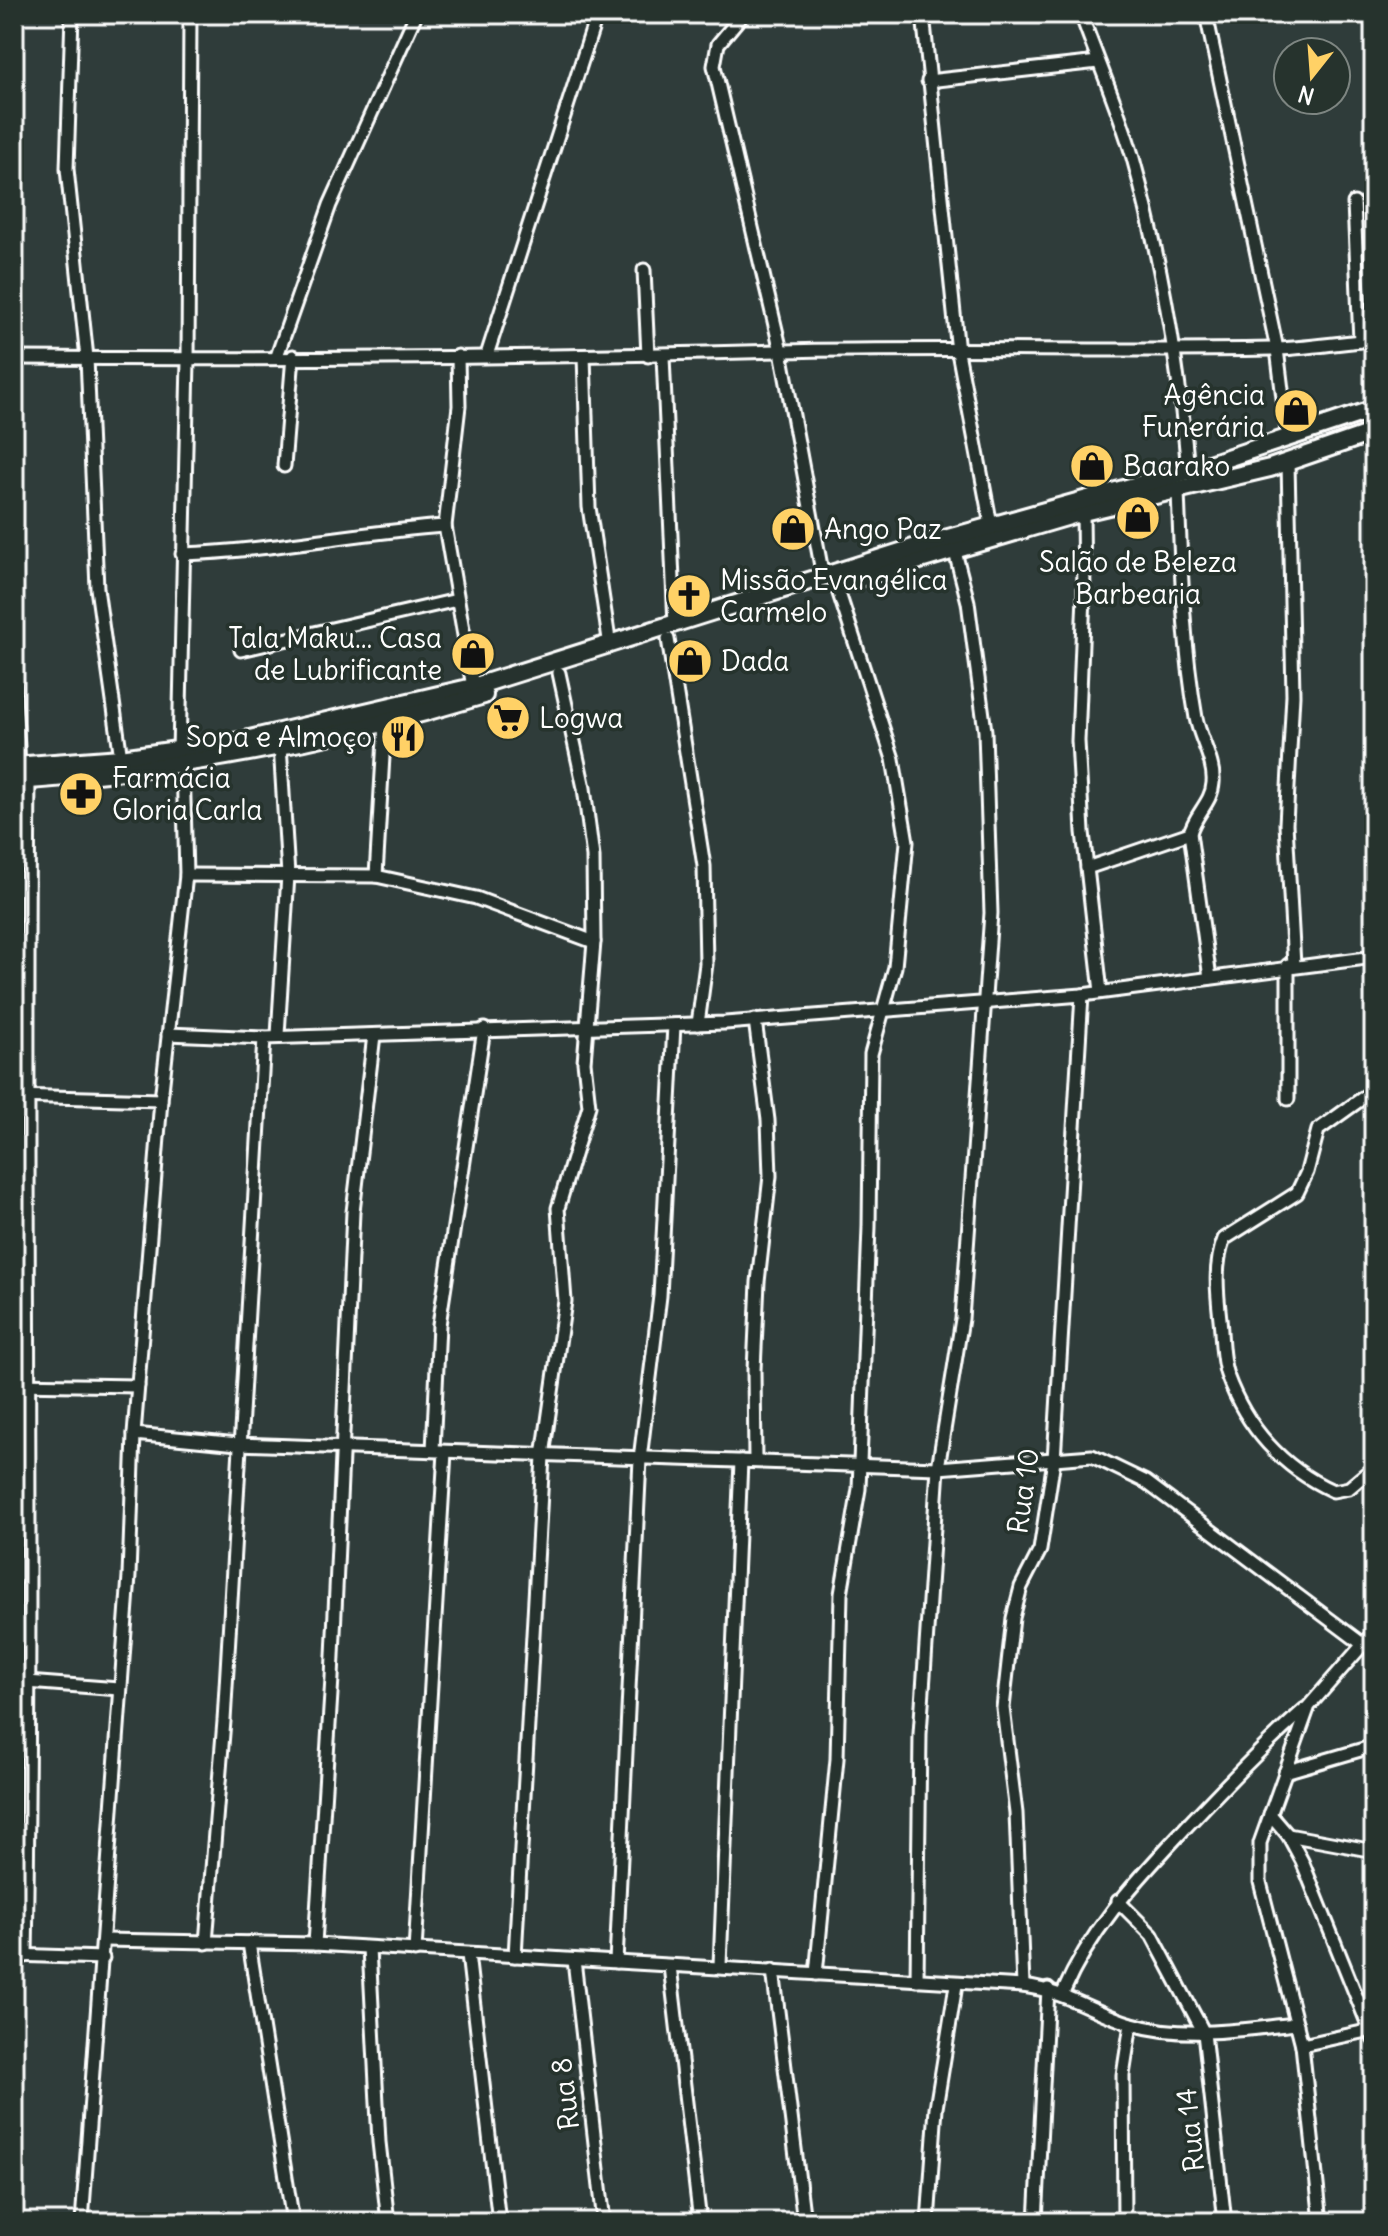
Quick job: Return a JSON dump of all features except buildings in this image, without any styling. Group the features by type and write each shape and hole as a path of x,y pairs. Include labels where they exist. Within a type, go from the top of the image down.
{"main road":[{"path":"19,773 280,745 385,722 559,673 671,632 991,525 1188,471 1374,409"},
{"path":"830,581 1083,512 1288,463 1374,432"},
{"path":"19,773 121,758 181,757 473,687 610,646 671,632"}],"street":[{"path":"72,14 67,169 87,358 97,588 121,758"},
{"path":"82,2222 129,1576 134,1434 161,1100 186,875 181,757 190,14"},
{"path":"277,356 325,218 416,14"},
{"path":"487,355 597,14"},
{"path":"743,14 718,44 714,66 781,351 830,581 893,759 904,811 906,866 895,967 871,1054 869,1227 859,1489 841,1594 837,1759 816,1974"},
{"path":"923,14 928,81 952,267 958,352 991,525"},
{"path":"1081,14 1133,159 1174,350 1188,471"},
{"path":"1206,14 1277,349 1288,439"},
{"path":"928,81 1098,62"},
{"path":"1354,203 1360,341"},
{"path":"644,270 648,356"},
{"path":"14,358 188,361 277,356 663,356 781,351 1277,349 1374,340"},
{"path":"284,466 293,356"},
{"path":"458,356 459,406 445,526 473,687"},
{"path":"584,356 589,507 610,646"},
{"path":"663,356 671,632 704,866 707,935 698,1024"},
{"path":"1288,463 1293,695 1286,824 1291,965 1288,1099"},
{"path":"1178,491 1196,721 1213,777 1210,797 1194,820 1190,833 1210,978"},
{"path":"1083,512 1084,595 1078,741 1087,868 1101,992"},
{"path":"182,554 247,552 391,530 445,526"},
{"path":"917,1980 920,1734 938,1468 962,1319 987,1003 991,865 985,731 968,602 954,548"},
{"path":"241,650 457,600"},
{"path":"515,1956 543,1456 565,1301 558,1208 588,1118 584,1079 594,942 593,857 586,802 559,673"},
{"path":"14,678 19,773 20,1095 29,1384 31,1682 20,1955 103,1958"},
{"path":"376,876 385,722"},
{"path":"278,1035 288,875 280,745"},
{"path":"1087,868 1190,833"},
{"path":"186,875 376,876 476,898 594,942"},
{"path":"168,1034 264,1038 278,1035 374,1035 698,1024 1082,995 1291,965 1374,957"},
{"name":"Rua 10","path":"1023,1986 1016,1813 1003,1708 1013,1618 1021,1587 1040,1550 1054,1460 1082,995"},
{"path":"755,1020 767,1108 770,1176 757,1312 755,1460"},
{"path":"616,1962 640,1459 660,1296 674,1025"},
{"path":"415,1951 439,1451 439,1325 484,1029"},
{"path":"315,1944 353,1212 374,1035"},
{"path":"206,1943 224,1721 264,1038"},
{"path":"1374,1090 1318,1130 1307,1172 1297,1193 1224,1239 1219,1251 1217,1288 1226,1372 1253,1428 1276,1455 1333,1491 1349,1488 1374,1467"},
{"path":"20,1095 161,1100"},
{"path":"14,1384 138,1386"},
{"path":"134,1434 238,1444 938,1468 1092,1456 1146,1482 1365,1646"},
{"path":"720,1965 741,1461"},
{"path":"1063,1993 1080,1954 1118,1901 1224,1786 1309,1706 1365,1646 1374,1632"},
{"path":"14,1681 119,1689"},
{"path":"1309,1706 1260,1843 1260,1882 1302,2045 1321,2222"},
{"path":"1285,1772 1374,1746"},
{"path":"1270,1814 1288,1835 1317,1893 1372,2035 1302,2045"},
{"path":"1288,1835 1374,1851"},
{"path":"1118,1901 1152,1935 1204,2033"},
{"path":"104,1940 315,1944 670,1966 720,1965 956,1985 1023,1986 1063,1993 1131,2024 1204,2033 1297,2024"},
{"path":"249,1943 293,2222"},
{"path":"369,1948 379,2142 388,2222"},
{"path":"468,1954 499,2222"},
{"name":"Rua 8","path":"574,1960 604,2222"},
{"path":"670,1966 700,2222"},
{"path":"773,1970 804,2222"},
{"path":"928,2222 936,2108 956,1985"},
{"path":"1036,2222 1048,1989"},
{"path":"1124,2222 1123,2075 1131,2024"},
{"name":"Rua 14","path":"1204,2033 1225,2222"}],"place":[{"name":"Agência Funerária","path":"1296,411"},
{"name":"Baarako","path":"1092,466"},
{"name":"Salão de Beleza Barbearia","path":"1138,518"},
{"name":"Ango Paz","path":"793,529"},
{"name":"Missão Evangélica Carmelo","path":"689,596"},
{"name":"Tala Maku... Casa de Lubrificante","path":"473,654"},
{"name":"Dada","path":"690,661"},
{"name":"Logwa","path":"508,718"},
{"name":"Sopa e Almoço","path":"403,737"},
{"name":"Farmácia Gloria Carla","path":"81,794"}]}
